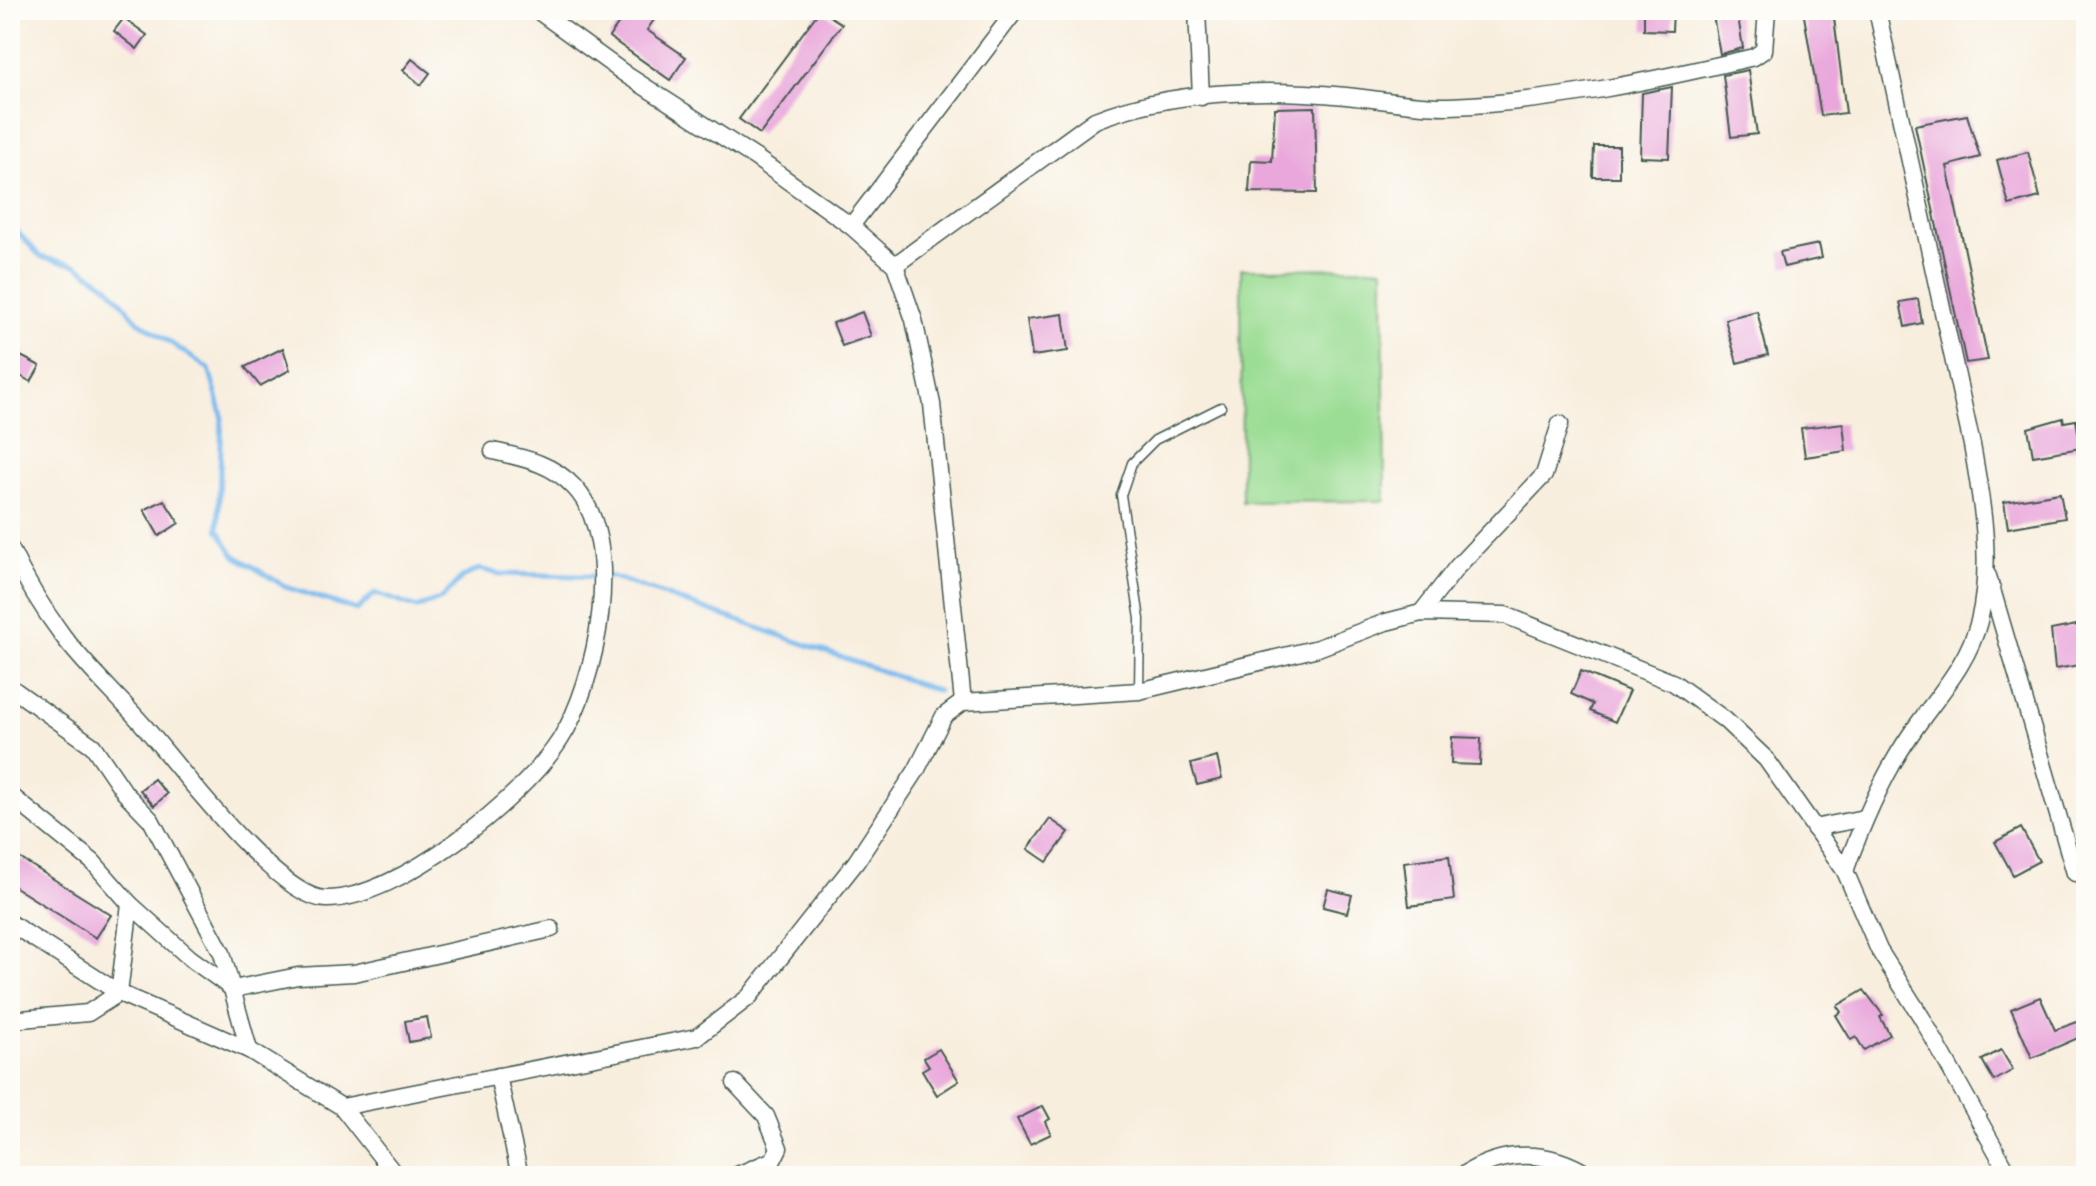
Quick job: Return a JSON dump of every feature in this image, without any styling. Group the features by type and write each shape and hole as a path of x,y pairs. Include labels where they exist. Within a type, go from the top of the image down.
{"street":[{"path":"537,10 628,76 732,141 851,226 895,265 914,320 932,404 963,702"},
{"path":"851,226 1016,10"},
{"path":"1197,10 1201,97"},
{"path":"895,265 1095,120 1129,107 1201,97 1345,96 1448,106 1569,92 1754,57 1764,50 1767,41 1767,10"},
{"path":"1845,871 1864,818 1909,736 1967,657 1979,620 1984,563 1984,513 1972,445 1877,10"},
{"path":"1421,613 1457,567 1544,475 1560,424"},
{"path":"10,548 28,586 65,639 208,804 283,879 323,899 358,895 416,870 467,833 539,765 560,740 590,678 602,566 594,520 575,487 539,461 493,451"},
{"path":"1984,563 2075,873"},
{"path":"10,572 28,586"},
{"path":"342,1107 582,1058 678,1044 697,1037 749,997 856,862 910,782 944,716 963,702 1139,691 1318,648 1386,622 1421,613 1505,615 1674,683 1725,720 1766,759 1845,871 1879,950 1922,1018 2010,1176"},
{"path":"10,687 93,746 125,793 151,820 222,953 249,1050"},
{"path":"10,795 93,862 130,904 190,958 233,989 298,976 354,973 551,929"},
{"path":"1814,828 1864,818"},
{"path":"119,993 130,904"},
{"path":"10,923 119,993 249,1050 342,1107 396,1176"},
{"path":"10,1020 88,1013 119,993"},
{"path":"498,1076 520,1176"},
{"path":"735,1083 766,1116 779,1148 773,1160 735,1176"},
{"path":"1462,1176 1484,1162 1509,1156 1547,1155 1590,1176"}],"lane":[{"path":"1139,691 1140,619 1121,495 1132,463 1155,440 1221,407"}],"green space":[{"path":"1383,268 1385,501 1242,502 1241,269"}],"building":[{"path":"635,10 647,10 656,17 647,30 686,57 670,80 609,37 625,15 629,18"},
{"path":"820,10 842,24 760,134 739,119"},
{"path":"1644,10 1673,10 1672,31 1644,30"},
{"path":"1712,10 1737,10 1743,48 1720,54"},
{"path":"1803,10 1833,10 1846,113 1821,116"},
{"path":"124,18 147,35 137,49 114,31"},
{"path":"412,59 430,73 421,85 403,70"},
{"path":"1748,70 1757,134 1731,137 1723,75"},
{"path":"1672,87 1669,158 1640,157 1642,93"},
{"path":"1315,107 1317,193 1249,192 1251,160 1272,161 1275,108"},
{"path":"1967,115 1980,157 1947,166 1988,360 1966,363 1915,125"},
{"path":"1594,146 1619,146 1619,177 1593,177"},
{"path":"2028,152 2040,197 2009,205 1997,160"},
{"path":"1819,244 1822,258 1784,267 1780,252"},
{"path":"1918,299 1922,323 1905,327 1900,302"},
{"path":"1757,311 1768,355 1737,363 1725,319"},
{"path":"862,312 871,336 842,346 833,323"},
{"path":"1063,314 1068,351 1032,356 1027,319"},
{"path":"283,348 290,370 260,386 245,367"},
{"path":"15,353 40,366 31,382 10,370"},
{"path":"2063,418 2064,422 2076,420 2081,448 2033,456 2028,428"},
{"path":"1843,423 1846,451 1805,457 1801,428"},
{"path":"2060,493 2065,518 2008,528 2004,502"},
{"path":"164,500 179,523 159,536 144,510"},
{"path":"2082,624 2086,664 2055,669 2051,630"},
{"path":"1581,671 1629,691 1615,722 1590,711 1593,704 1571,694"},
{"path":"1452,737 1481,738 1480,765 1451,764"},
{"path":"1217,757 1222,779 1197,785 1191,764"},
{"path":"154,779 167,794 154,806 140,790"},
{"path":"1050,819 1069,832 1047,862 1028,849"},
{"path":"2021,828 2039,861 2013,875 1995,842"},
{"path":"10,852 111,915 96,938 10,884"},
{"path":"1449,856 1454,900 1409,906 1404,862"},
{"path":"1328,889 1352,895 1347,913 1323,907"},
{"path":"1864,990 1883,1015 1880,1017 1890,1035 1864,1050 1856,1037 1851,1040 1836,1015 1841,1012 1837,1006"},
{"path":"2040,997 2055,1030 2080,1021 2085,1035 2032,1058 2011,1009"},
{"path":"427,1017 431,1038 409,1042 405,1021"},
{"path":"939,1049 959,1081 937,1095 922,1070 929,1066 924,1058"},
{"path":"2001,1050 2013,1070 1994,1081 1982,1060"},
{"path":"1043,1106 1050,1119 1045,1122 1051,1134 1030,1144 1017,1119"}],"waterway":[{"path":"10,224 41,257 76,265 108,286 137,320 209,369 222,415 218,529 234,555 286,587 357,610 375,593 417,608 442,598 463,577 479,569 500,574 613,577 938,691"}]}
